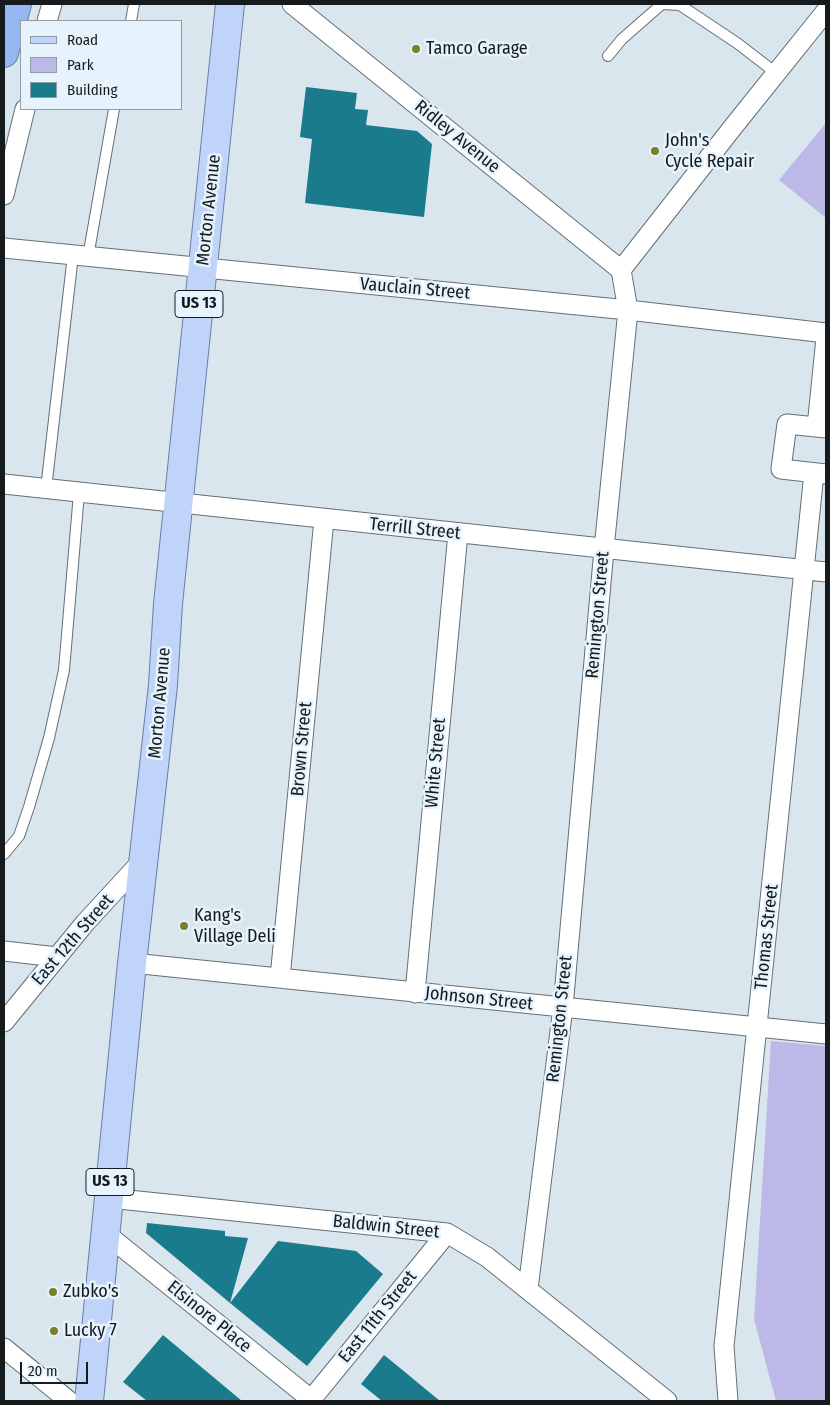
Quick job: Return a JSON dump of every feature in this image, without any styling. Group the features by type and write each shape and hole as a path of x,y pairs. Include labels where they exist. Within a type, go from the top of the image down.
{"highway":[{"path":"4,53 17,4"}],"main road":[{"name":"Morton Avenue","path":"89,1401 132,963 164,677 168,610 230,4"}],"street":[{"path":"47,20 52,4"},
{"name":"Ridley Avenue","path":"292,4 621,270"},
{"path":"621,270 826,11"},
{"path":"4,195 25,110"},
{"name":"Vauclain Street","path":"4,248 628,310 826,333"},
{"name":"Remington Street","path":"528,1289 562,1007 628,310 621,270"},
{"path":"820,474 781,469 787,424 821,428 826,338"},
{"name":"Thomas Street","path":"728,1401 724,1346 805,570 820,474"},
{"name":"Terrill Street","path":"4,484 826,572"},
{"name":"Brown Street","path":"280,978 324,519"},
{"name":"White Street","path":"415,992 458,533"},
{"name":"East 12th Street","path":"4,1022 85,923 143,860"},
{"path":"4,951 57,957"},
{"name":"Johnson Street","path":"132,963 826,1034"},
{"name":"Baldwin Street","path":"109,1198 446,1233 487,1257 667,1401"},
{"name":"Elsinore Place","path":"105,1233 311,1401"},
{"name":"East 11th Street","path":"311,1401 446,1233"},
{"path":"4,1348 69,1401"}],"lane":[{"path":"131,20 134,4"},
{"path":"608,56 622,39 662,4 680,5 737,43 776,73"},
{"path":"46,489 80,256 114,110"},
{"path":"4,854 19,836 29,808 49,738 64,670 79,493"}],"green space":[{"path":"826,123 826,218 779,180"},
{"path":"771,1041 826,1046 826,1401 776,1401 754,1319"}],"building":[{"path":"306,87 357,93 355,109 368,110 366,125 417,131 432,144 424,217 305,203 312,139 300,137"},
{"path":"147,1223 225,1231 225,1236 248,1238 230,1303 146,1233"},
{"path":"278,1241 356,1251 383,1274 307,1366 230,1303"},
{"path":"163,1335 242,1401 147,1401 123,1382"},
{"path":"384,1355 440,1401 382,1401 361,1384"}],"place":[{"name":"Tamco Garage","path":"416,49"},
{"name":"John's Cycle Repair","path":"655,151"},
{"name":"Kang's Village Deli","path":"184,926"},
{"name":"Zubko's","path":"53,1292"},
{"name":"Lucky 7","path":"54,1331"}]}
